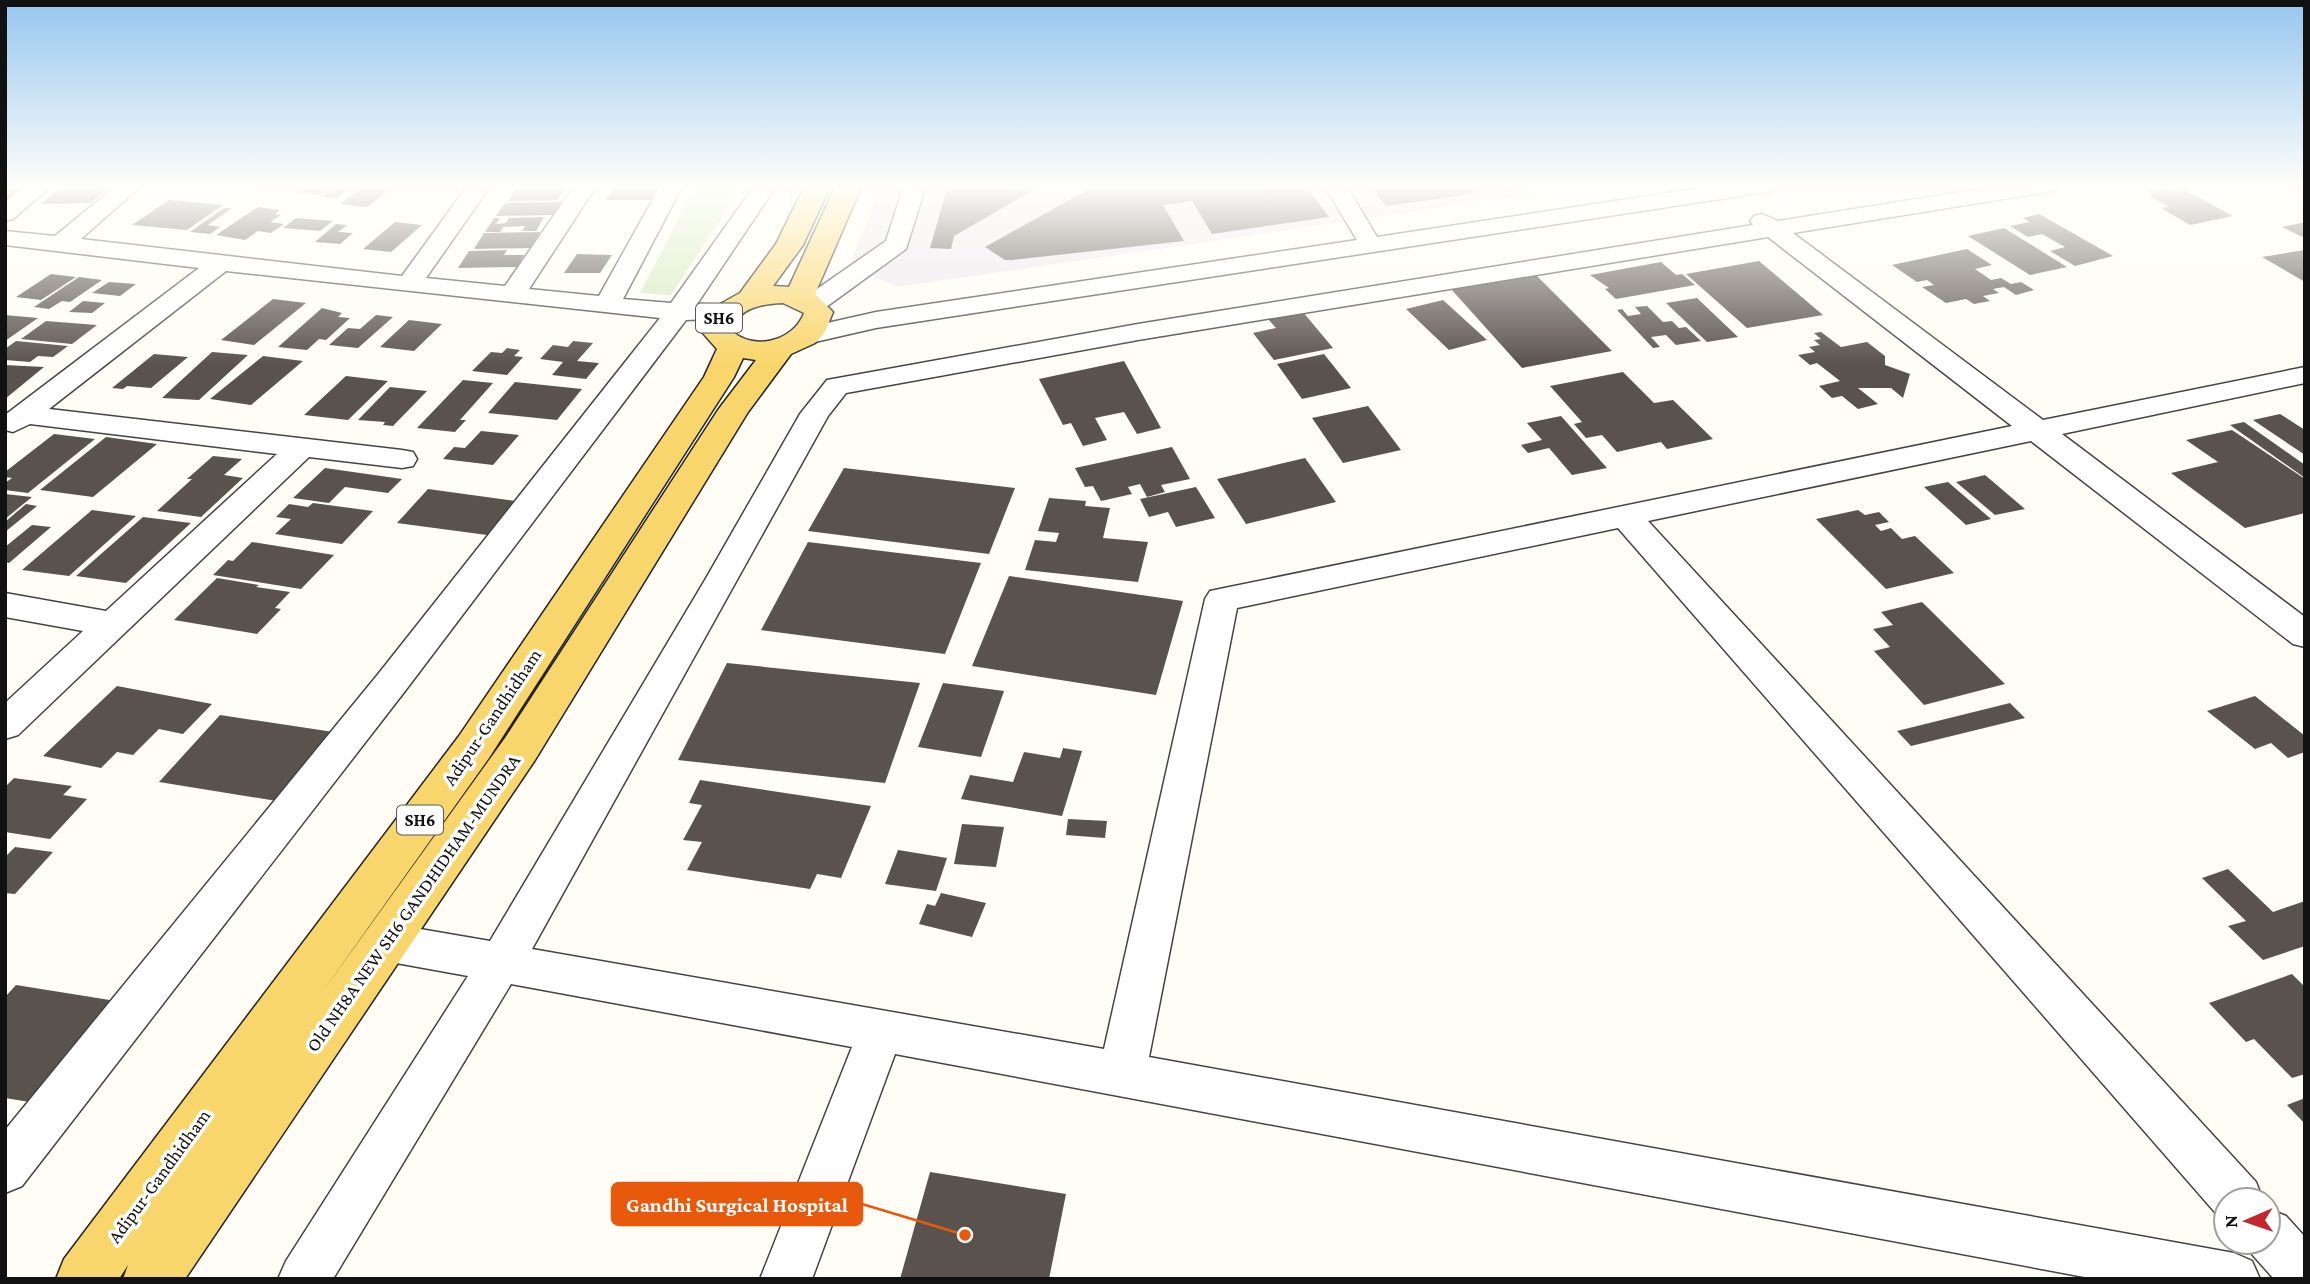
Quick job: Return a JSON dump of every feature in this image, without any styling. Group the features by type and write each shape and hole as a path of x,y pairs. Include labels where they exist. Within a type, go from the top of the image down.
{"main road":[{"name":"SH6","path":"789,245 724,330 753,350 804,319 829,245"},
{"name":"SH6","path":"750,299 783,294 804,319"},
{"name":"Old NH8A NEW SH6 GANDHIDHAM-MUNDRA","path":"151,1279 520,749 734,410 804,319"},
{"name":"Adipur-Gandhidham","path":"84,1279 474,747 719,377 724,330"}],"street":[{"path":"67,245 214,268 673,319"},
{"path":"409,285 437,245"},
{"path":"512,295 546,245"},
{"path":"607,305 640,245"},
{"path":"10,1157 392,682 673,319 724,245"},
{"path":"804,319 896,245"},
{"path":"804,319 1300,245"},
{"path":"804,319 876,320 1348,245"},
{"path":"304,1279 501,962 815,414 837,386 1138,331 1674,245"},
{"path":"1794,245 2305,635"},
{"path":"5,249 607,305 724,330"},
{"path":"15,422 214,268"},
{"path":"1122,1074 1222,599 2305,375"},
{"path":"15,422 302,447 402,459"},
{"path":"5,725 302,447"},
{"path":"1626,517 2225,1186"},
{"path":"5,605 112,624"},
{"path":"385,942 881,1030 2234,1279"},
{"path":"786,1279 881,1030"},
{"path":"2282,1250 2305,1275"}],"shaded area":[{"path":"857,245 1186,245 898,287 849,266"}],"green space":[{"path":"665,245 704,245 671,295 640,293"}],"building":[{"path":"368,245 399,245 391,252 363,249"},
{"path":"477,245 533,245 531,248 474,249"},
{"path":"931,245 952,245 951,249 930,248"},
{"path":"1149,245 1012,260 1005,260 985,247"},
{"path":"1982,245 2031,245 2067,267 2030,275"},
{"path":"2061,245 2093,245 2113,256 2075,266 2050,251 2065,247"},
{"path":"1967,249 1992,265 1975,269 1991,280 2001,278 2011,284 2021,282 2034,290 2016,295 2004,287 1993,289 1999,293 1983,296 1990,301 1974,304 1966,299 1946,303 1922,287 1934,285 1927,280 1917,282 1892,265"},
{"path":"507,250 504,255 524,255 517,267 458,268 469,251"},
{"path":"2305,250 2305,282 2262,257"},
{"path":"577,254 612,255 600,273 564,273"},
{"path":"1759,261 1823,315 1747,328 1686,274"},
{"path":"1661,262 1676,275 1682,274 1695,285 1616,299 1605,289 1609,288 1590,275"},
{"path":"51,274 76,277 41,300 16,297"},
{"path":"1535,274 1612,351 1522,368 1451,289"},
{"path":"79,277 102,280 70,302 62,301 49,309 34,307"},
{"path":"109,282 136,284 120,296 92,293"},
{"path":"1697,298 1738,337 1707,342 1666,303"},
{"path":"273,299 306,303 254,345 221,340"},
{"path":"1443,300 1487,340 1449,350 1406,309"},
{"path":"83,301 105,303 92,313 69,312"},
{"path":"1647,306 1663,322 1672,321 1679,328 1686,327 1701,341 1676,345 1666,335 1651,337 1660,347 1653,348 1617,310 1622,309 1628,316 1641,314 1635,307"},
{"path":"322,308 342,313 338,317 350,318 326,340 319,339 307,350 278,347"},
{"path":"1303,312 1333,348 1274,360 1253,333 1276,328 1268,319"},
{"path":"5,315 38,318 5,341"},
{"path":"376,315 393,317 358,348 329,345 348,328 360,329"},
{"path":"409,320 442,324 414,351 380,347"},
{"path":"46,321 97,325 72,344 21,339"},
{"path":"1821,332 1841,347 1867,342 1885,356 1885,365 1910,374 1903,398 1891,388 1858,388 1878,404 1858,409 1842,396 1832,398 1819,386 1840,381 1817,363 1810,365 1798,355 1815,352 1809,347 1820,345 1814,340 1821,339 1814,333"},
{"path":"16,341 68,346 53,357 38,356 30,362 5,360 5,349"},
{"path":"573,341 593,343 577,361 599,363 586,379 552,375 563,362 540,359 553,345 568,347"},
{"path":"507,348 520,350 514,356 523,357 507,375 472,371 491,352 502,353"},
{"path":"212,352 248,355 199,400 162,398"},
{"path":"154,354 188,357 151,388 112,388"},
{"path":"1324,354 1351,388 1302,399 1277,364"},
{"path":"263,356 303,361 251,405 210,399"},
{"path":"1124,361 1161,428 1137,434 1124,412 1095,418 1107,440 1083,446 1071,423 1063,425 1039,379"},
{"path":"5,365 44,367 5,399"},
{"path":"1623,372 1654,403 1673,400 1713,439 1667,449 1661,442 1617,452 1602,435 1586,438 1574,424 1582,422 1550,386"},
{"path":"346,376 388,381 348,420 304,415"},
{"path":"463,380 493,383 460,420 466,420 455,432 417,428"},
{"path":"515,382 582,389 557,420 488,413"},
{"path":"390,387 427,391 393,426 383,425 385,422 358,420"},
{"path":"1368,406 1401,450 1343,463 1312,418"},
{"path":"2280,414 2305,430 2305,455 2253,420"},
{"path":"1561,416 1607,468 1572,475 1549,448 1528,453 1521,445 1542,440 1527,423"},
{"path":"2244,422 2305,465 2305,478 2230,425"},
{"path":"2232,430 2305,479 2305,513 2245,528 2171,473 2218,462 2186,440"},
{"path":"481,431 519,435 493,465 443,459 454,447 465,448"},
{"path":"54,434 95,439 28,493 5,490 5,483 12,478 5,477 5,472"},
{"path":"106,437 157,444 93,497 40,490"},
{"path":"1172,447 1190,479 1161,485 1165,492 1147,497 1140,484 1128,487 1132,494 1101,501 1093,486 1085,487 1075,468"},
{"path":"213,456 242,459 224,475 243,478 201,517 157,511 192,479 187,479"},
{"path":"1305,458 1336,502 1246,524 1217,479"},
{"path":"325,468 402,479 388,493 345,487 329,503 293,498"},
{"path":"844,468 1015,488 989,554 808,531"},
{"path":"1985,475 2025,509 1995,515 1956,482"},
{"path":"1948,482 1991,519 1966,525 1924,487"},
{"path":"1196,487 1215,518 1176,527 1168,512 1149,517 1140,499"},
{"path":"428,489 516,501 487,535 397,523"},
{"path":"5,494 32,497 5,519"},
{"path":"1049,498 1086,501 1085,506 1110,508 1103,538 1148,542 1138,582 1025,570 1035,540 1056,542 1059,533 1038,531"},
{"path":"313,503 373,511 342,544 275,534 291,519 276,517 289,504 308,507"},
{"path":"26,504 37,506 5,532 5,522"},
{"path":"92,510 136,516 69,576 22,570"},
{"path":"1858,510 1865,515 1879,512 1889,522 1875,525 1881,531 1891,528 1902,539 1915,536 1954,573 1886,589 1816,519"},
{"path":"143,517 191,523 126,583 76,576"},
{"path":"32,525 51,527 9,563 5,562 5,547"},
{"path":"252,542 334,555 301,589 213,575 228,560 233,561"},
{"path":"808,542 981,563 945,654 761,630"},
{"path":"1009,576 1183,601 1156,695 972,666"},
{"path":"217,578 290,592 275,608 281,609 257,634 174,620"},
{"path":"1922,602 2005,684 1924,705 1874,651 1890,647 1873,629 1893,625 1881,612"},
{"path":"727,663 920,683 885,783 678,760"},
{"path":"943,683 1004,691 981,757 918,747"},
{"path":"117,686 212,704 183,734 159,729 133,755 117,752 101,768 43,756"},
{"path":"2255,696 2305,736 2305,752 2288,758 2271,743 2255,749 2207,711"},
{"path":"2010,703 2025,718 1911,746 1897,731"},
{"path":"220,715 340,733 283,802 159,782"},
{"path":"1063,748 1082,751 1062,816 961,799 970,775 1013,782 1024,752 1060,758"},
{"path":"14,778 72,786 63,795 87,799 50,839 5,832 5,787"},
{"path":"700,780 871,806 841,878 817,874 810,889 687,870 702,842 683,840 702,805 689,803"},
{"path":"1068,819 1107,821 1105,838 1066,835"},
{"path":"962,824 1004,827 996,867 954,864"},
{"path":"15,847 53,852 15,894 5,893 5,857"},
{"path":"898,850 947,858 936,891 885,884"},
{"path":"2228,869 2273,912 2305,901 2305,946 2263,960 2228,926 2246,921 2202,878"},
{"path":"941,893 986,903 972,937 919,924 927,904 935,906"},
{"path":"2292,974 2305,987 2305,1074 2292,1078 2254,1039 2246,1042 2209,1003"},
{"path":"16,985 116,1001 36,1103 5,1098 5,997"},
{"path":"2305,1098 2305,1124 2287,1105"},
{"path":"930,1172 1066,1194 1049,1279 900,1279"}],"place":[{"name":"Gandhi Surgical Hospital","path":"965,1235"}]}
